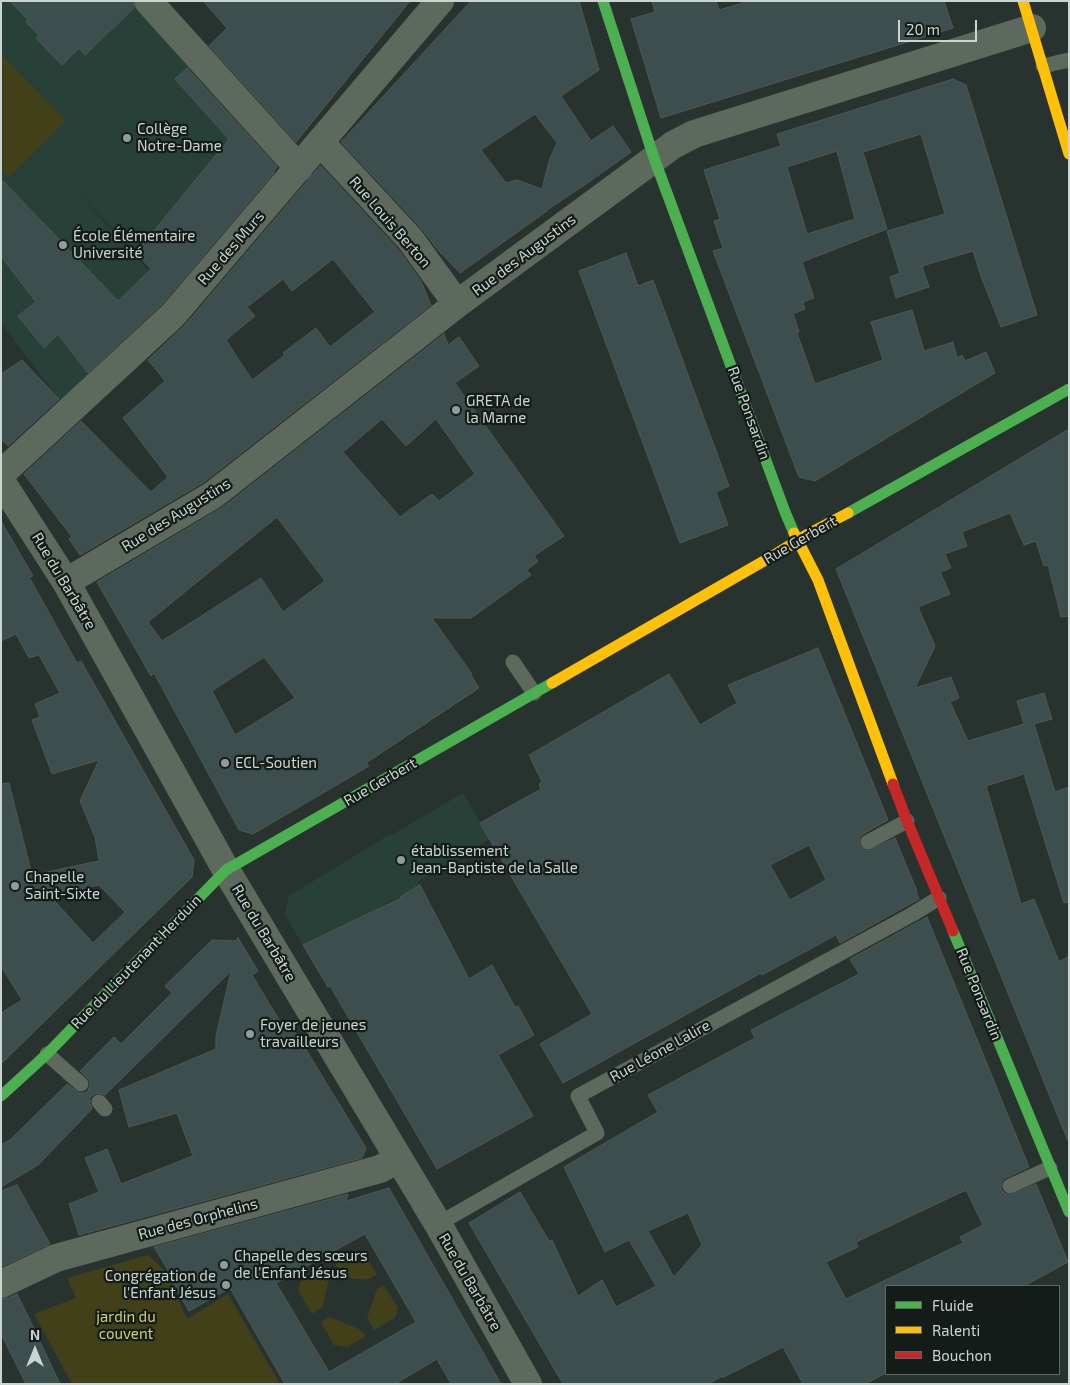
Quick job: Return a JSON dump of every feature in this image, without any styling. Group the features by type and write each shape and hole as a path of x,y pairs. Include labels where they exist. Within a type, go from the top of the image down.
{"street":[{"path":"148,1 299,168"},
{"name":"Rue des Murs","path":"1,474 173,315 440,1"},
{"name":"Rue Ponsardin","path":"603,1 654,158 797,540 818,580 907,821 1069,1212"},
{"path":"1023,1 1069,154"},
{"name":"Rue des Augustins","path":"66,582 213,495 457,304 673,145 694,134 1032,28"},
{"name":"Rue Louis Berton","path":"320,142 410,239 457,304"},
{"name":"Rue Gerbert","path":"226,870 776,554 797,540 1069,389"},
{"name":"Rue du Barbâtre","path":"1,482 66,582 226,870 438,1224 528,1384"},
{"name":"Rue du Lieutenant Herduin","path":"1,1096 47,1054 226,870"},
{"name":"Rue des Orphelins","path":"1,1284 56,1258 380,1169 398,1159"}],"lane":[{"path":"1043,66 1069,60"},
{"path":"512,662 534,693"},
{"path":"868,842 907,821"},
{"name":"Rue Léone Lalire","path":"438,1224 597,1133 578,1096 938,898"},
{"path":"47,1054 81,1084"},
{"path":"1010,1186 1050,1168"}],"shaded area":[{"name":"Collège Notre-Dame","path":"1,1 129,1 279,165 174,293 66,180 173,297 64,405 1,323"},
{"name":"établissement Jean-Baptiste de la Salle","path":"463,793 490,839 418,881 420,886 303,945 285,915 289,896 392,833"}],"green space":[{"path":"1,54 66,121 9,177 1,169"},
{"path":"356,1251 362,1252 377,1274 367,1280 342,1277 335,1263"},
{"name":"jardin du couvent","path":"148,1255 166,1272 187,1319 228,1294 280,1384 72,1384 34,1314 76,1298 67,1278"},
{"path":"322,1270 329,1278 323,1306 312,1314 298,1290 300,1282"},
{"path":"384,1286 398,1308 395,1318 374,1330 367,1318 377,1289"},
{"path":"329,1317 359,1329 366,1336 347,1347 334,1345 321,1322"}],"building":[{"path":"10,1 133,1 134,8 85,55 79,48 62,65 36,38 39,35"},
{"path":"203,1 410,1 296,142 209,46 227,28"},
{"path":"471,1 579,1 599,70 561,96 591,141 613,126 631,152 460,273 341,142","holes":["535,114 557,143 550,158 542,189 517,180 506,183 481,150"]},
{"path":"652,1 716,1 719,10 749,1 944,1 953,28 661,118 631,19 655,12"},
{"path":"187,68 277,167 274,173 162,304 88,373 58,334 44,348 18,316 36,302 1,256 1,179 118,301 151,269 136,253 229,139 175,79"},
{"path":"953,79 966,85 1037,315 1001,327 973,251 922,266 929,287 896,298 890,277 900,273 887,231 945,214 921,134 863,152 887,229 802,262 814,298 803,302 805,309 793,314 799,332 797,333 815,384 883,360 871,322 912,310 924,351 953,342 957,358 962,355 965,361 986,352 995,373 815,481 799,477 713,251 723,248 714,221 720,219 704,170 781,146 777,134","holes":["837,151 855,219 807,234 787,167"]},
{"path":"320,166 398,249 421,281 431,305 204,482 80,555 69,539 72,537 24,474 81,421 151,492 168,477 123,418 165,381 148,360 185,325","holes":["333,259 375,312 330,347 316,328 252,380 226,340 255,316 247,307 283,279 292,291"]},
{"path":"626,253 638,286 653,280 729,486 716,492 728,525 680,543 579,271"},
{"path":"444,334 448,345 459,337 479,366 455,383 564,536 534,556 538,561 527,570 531,575 471,618 432,618 472,674 479,688 366,763 369,766 253,834 239,830 154,673 151,676 97,582 223,507","holes":["382,419 406,446 436,419 475,474 439,501 432,494 400,517 343,452","277,517 325,581 283,612 261,578 162,641 148,622","264,657 295,698 235,735 212,691"]},
{"path":"22,360 59,399 8,446 1,439 1,374"},
{"path":"1069,429 1069,616 1061,617 1048,565 1044,566 1036,541 1024,545 1010,513 962,532 967,546 945,554 951,568 940,572 950,594 918,607 935,646 915,688 951,677 959,698 950,702 968,741 1024,724 1017,701 1044,693 1052,719 1034,724 1055,792 1069,787 1069,902 1064,903 1024,774 986,786 1021,904 1034,899 1059,962 1069,956 1068,1141 836,569"},
{"path":"1,521 33,576 29,577 77,663 81,661 194,860 192,877 1,1064 1,1013 22,1000 1,966 1,784 9,783 32,875 99,861 95,837 80,801 99,760 52,774 32,720 40,717 35,704 60,693 39,655 29,658 16,634 1,641","holes":["99,885 125,912 93,943 50,896"]},
{"path":"818,648 888,820 863,834 859,842 860,846 868,851 895,838 919,899 840,943 836,935 762,975 761,973 563,1083 540,1044 592,1014 480,823 541,789 539,784 542,782 529,755 669,674 700,725 737,703 728,685","holes":["809,845 826,880 790,900 770,865"]},
{"path":"420,885 469,979 492,965 515,1007 518,1006 534,1035 498,1055 533,1116 437,1169 330,986 328,987 303,945 401,898"},
{"path":"927,917 1029,1167 1002,1181 1001,1189 1004,1193 1010,1195 1036,1184 1068,1262 1026,1285 885,1285 885,1374 865,1384 803,1384 783,1347 708,1384 563,1384 469,1223 520,1192 549,1241 552,1240 578,1296 602,1280 616,1307 656,1286 629,1240 605,1252 564,1167 658,1112 648,1095 755,1038 751,1030 859,974 850,959","holes":["966,1190 983,1225 960,1237 963,1243 846,1299 826,1262 858,1247 856,1242","688,1213 702,1245 674,1277 648,1231"]},
{"path":"238,938 258,971 252,975 287,1033 294,1030 366,1148 362,1158 79,1235 69,1204 99,1192 85,1158 107,1149 121,1184 193,1156 177,1113 129,1127 119,1090 216,1049 216,1036 231,971 105,1095 98,1093 90,1098 92,1109 38,1165 1,1187 1,1145 11,1139 67,1084 79,1093 88,1091 90,1081 80,1071 114,1037 121,1044 172,993 165,986 212,940 237,941"},
{"path":"17,1185 50,1244 1,1267 1,1191"},
{"name":"Congrégation de l'Enfant Jésus","path":"389,1188 501,1384 451,1384 437,1359 395,1384 285,1384 230,1288 189,1311 154,1247 348,1194 346,1201","holes":["365,1234 416,1322 329,1372 276,1283"]},
{"path":"17,1294 60,1384 26,1384 1,1334 1,1299"}],"traffic: fast":[{"path":"603,1 654,158 794,533"},
{"path":"848,513 1069,389"},
{"path":"1,1096 47,1054 226,870 552,683"},
{"path":"953,931 1069,1212"}],"traffic: slow":[{"path":"1023,1 1069,154"},
{"path":"552,683 808,534 848,513"},
{"path":"794,533 818,580 893,784"}],"traffic: jam":[{"path":"893,784 953,931"}],"place":[{"name":"Collège Notre-Dame","path":"127,138"},
{"name":"École Élémentaire Université","path":"63,245"},
{"name":"GRETA de la Marne","path":"456,410"},
{"name":"ECL-Soutien","path":"225,763"},
{"name":"établissement Jean-Baptiste de la Salle","path":"401,860"},
{"name":"Chapelle Saint-Sixte","path":"15,886"},
{"name":"Foyer de jeunes travailleurs","path":"250,1034"},
{"name":"Chapelle des sœurs de l'Enfant Jésus","path":"224,1265"},
{"name":"Congrégation de l'Enfant Jésus","path":"226,1285"}]}
